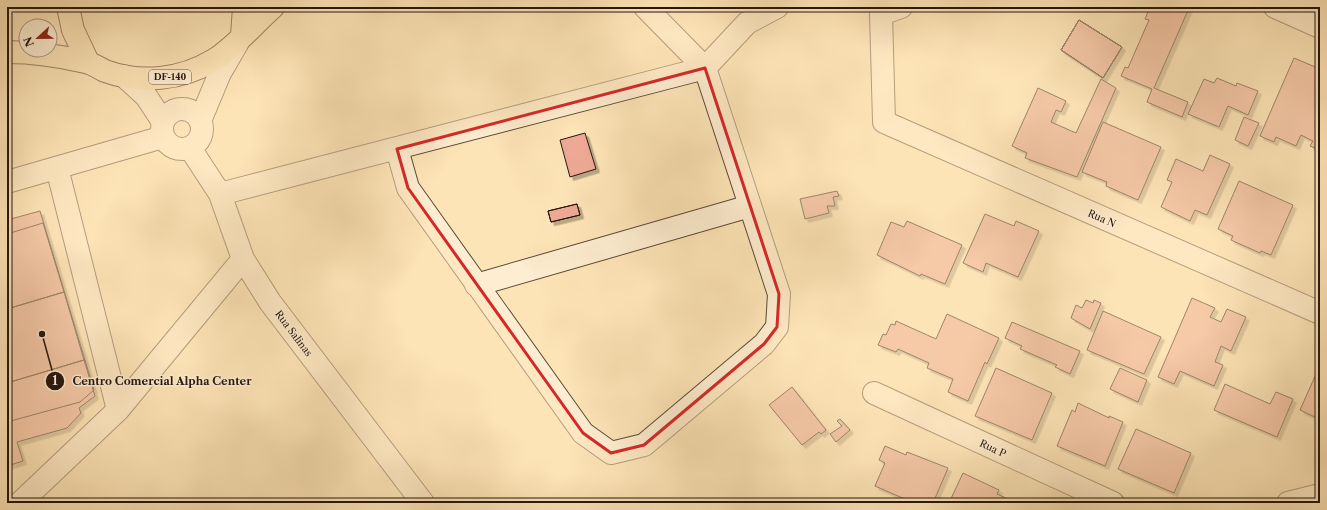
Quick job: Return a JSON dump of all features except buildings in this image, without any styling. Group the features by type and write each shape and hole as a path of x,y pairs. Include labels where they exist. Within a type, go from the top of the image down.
{"main road":[{"path":"68,7 73,30 88,62"},
{"path":"242,36 244,7"},
{"name":"DF-140","path":"7,52 56,56 88,62 105,71 143,79 181,75 214,60 229,49 273,7"}],"street":[{"path":"397,149 408,188 583,434 611,453 644,445 764,344 777,327 779,294 705,68 645,7"},
{"path":"220,194 705,68 747,23 777,7"},
{"name":"Rua N","path":"900,7 881,14 884,122 1320,313"},
{"path":"1275,7 1320,27"},
{"path":"200,122 220,73 242,36"},
{"path":"7,182 57,168 163,129 173,111 181,109 189,110 196,115 202,129 200,137 190,148 182,150 174,148 168,144 163,129 146,96 124,76"},
{"name":"Rua Salinas","path":"190,148 220,194 243,259 270,302 423,503"},
{"path":"57,168 118,410"},
{"path":"476,285 750,206"},
{"path":"20,503 118,410 243,259"},
{"name":"Rua P","path":"874,392 1113,503"},
{"path":"1288,503 1320,495"}],"highlighted area":[{"path":"705,68 779,294 777,327 764,344 644,445 611,453 583,433 408,188 397,149"}],"place":[{"name":"Centro Comercial Alpha Center","path":"42,334"}]}
